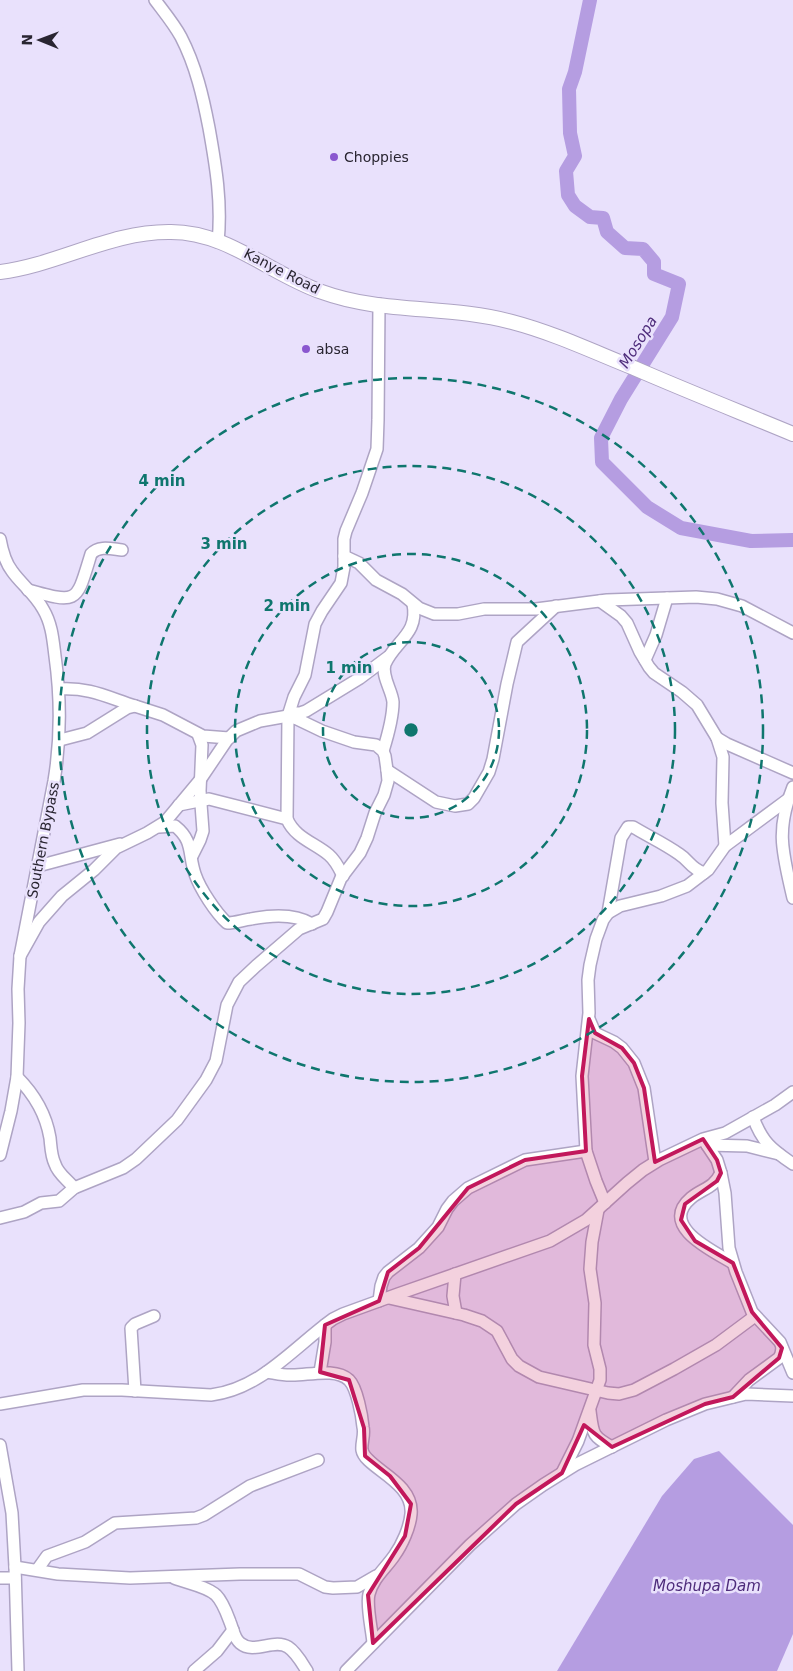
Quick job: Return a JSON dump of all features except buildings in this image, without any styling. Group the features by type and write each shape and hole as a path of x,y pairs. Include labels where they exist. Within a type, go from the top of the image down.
{"main road":[{"name":"Kanye Road","path":"0,272 17,270 119,238 150,232 191,233 239,249 322,292 379,304 494,317 540,330 793,434"}],"street":[{"path":"155,0 181,36 201,88 219,194 218,242"},
{"path":"343,876 332,857 303,839 287,819 289,715 294,696 305,675 315,624 341,584 346,531 372,465 378,443 379,304"},
{"name":"Southern Bypass","path":"0,539 11,570 42,606 52,628 61,719 54,781 20,956 17,1077 0,1155"},
{"path":"28,590 56,597 70,597 77,594 91,554 94,551 98,549 122,550"},
{"path":"344,556 360,563 376,580 402,594 413,604 434,614 458,614 484,609 536,609 600,600 696,597 718,599 742,606 793,633"},
{"path":"645,660 656,635 663,606 667,598"},
{"path":"600,600 613,608 627,623 645,660 654,673 697,705 717,738 722,757 725,846"},
{"path":"0,1218 24,1212 41,1203 59,1201 74,1188 123,1168 136,1159 177,1120 206,1080 214,1066 219,1050 227,1005 239,982 299,929 323,919 336,888 360,853 373,825 375,813 384,795 388,781 388,770 383,750 392,716 393,700 384,671 385,665 392,654 412,627 415,613 413,604"},
{"path":"388,770 436,802 462,806 468,804 474,798 489,772 493,759 506,684 517,642 556,606"},
{"path":"38,866 121,844 159,827 200,780 236,731 260,721 306,711 360,678 392,654"},
{"path":"59,689 87,689 163,715 198,734 229,738"},
{"path":"60,740 87,733 127,708 135,706"},
{"path":"289,715 311,727 354,742 376,745 383,750"},
{"path":"192,856 203,831 200,800 202,745 198,734"},
{"path":"717,738 793,773"},
{"path":"793,787 784,810 781,836 793,898"},
{"path":"179,805 200,800 213,800 287,819"},
{"path":"562,1473 578,1441 590,1410 600,1374 594,1345 595,1304 590,1269 592,1242 602,1207 586,1151 582,1076 589,1019 588,980 596,939 603,920 608,914 620,906 661,896 687,886 704,873 725,846 787,800"},
{"path":"159,827 171,826 178,829 187,838 196,876 227,923 252,918 290,916 304,919 312,924"},
{"path":"608,914 621,838 628,827 633,827 673,850 682,856 692,867 704,873"},
{"path":"20,956 39,922 52,906 121,844"},
{"path":"589,1019 595,1033 622,1048 634,1063 644,1088 655,1162"},
{"path":"17,1077 27,1087 40,1108 50,1137 51,1152 58,1171 74,1188"},
{"path":"0,1404 83,1390 199,1395 225,1393 244,1386 267,1372 325,1325 343,1314 550,1241 577,1226 655,1162 725,1133 793,1092"},
{"path":"753,1117 759,1134 768,1145 793,1164"},
{"path":"705,1142 747,1146 779,1154"},
{"path":"705,1142 717,1160 721,1173 725,1193 729,1248 733,1263 750,1307 775,1337 793,1373"},
{"path":"383,1299 381,1286 384,1277 419,1248 438,1227 453,1201 468,1188 525,1160 586,1151"},
{"path":"721,1173 712,1186 693,1196 685,1204 681,1212 681,1220 685,1230 696,1240 733,1263"},
{"path":"456,1274 453,1296 456,1313"},
{"path":"383,1299 456,1313 482,1321 497,1331 512,1359 519,1366 540,1377 619,1394 634,1390 674,1369 716,1345 756,1316"},
{"path":"135,1391 131,1328 135,1324 154,1316"},
{"path":"320,1372 325,1342 325,1325"},
{"path":"733,1397 749,1380 779,1358 782,1348"},
{"path":"267,1372 288,1376 320,1372 342,1376 349,1380 354,1388 364,1428 362,1450 365,1456 390,1476 407,1495 411,1504 412,1515 405,1536 394,1556 378,1575 368,1595 373,1643"},
{"path":"346,1671 470,1546 516,1504 562,1473 666,1420 705,1404 746,1394 793,1396"},
{"path":"590,1410 592,1429 595,1436 612,1447"},
{"path":"0,1446 12,1513 18,1671"},
{"path":"38,1570 47,1556 86,1542 115,1523 196,1518 250,1486 318,1460"},
{"path":"0,1578 15,1572 38,1570 68,1575 130,1578 300,1574 325,1587 333,1588 357,1587 378,1575"},
{"path":"168,1576 216,1594 222,1602 235,1637 241,1644 249,1647 281,1644 286,1646 292,1650 307,1671"},
{"path":"194,1671 217,1651 233,1630"}],"highlighted area":[{"path":"589,1019 595,1033 622,1048 634,1063 644,1088 655,1162 703,1139 717,1160 721,1173 717,1181 685,1204 681,1220 695,1241 733,1263 752,1312 782,1348 779,1358 733,1397 705,1404 612,1447 584,1425 562,1473 516,1504 373,1643 368,1595 405,1536 411,1504 390,1476 365,1456 364,1428 349,1380 320,1372 325,1325 379,1301 388,1272 419,1248 468,1188 525,1160 586,1151 582,1076"}],"water":[{"name":"Moshupa Dam","path":"719,1451 793,1525 793,1634 777,1671 557,1671 662,1496 694,1459"}],"waterway":[{"name":"Mosopa","path":"590,0 575,72 569,89 570,133 575,156 566,171 568,195 575,206 590,217 603,218 607,232 625,248 643,249 654,262 654,274 679,284 672,317 621,399 601,438 602,462 647,507 681,528 751,541 793,540"}],"place":[{"name":"Choppies","path":"334,157"},
{"name":"absa","path":"306,349"}]}
